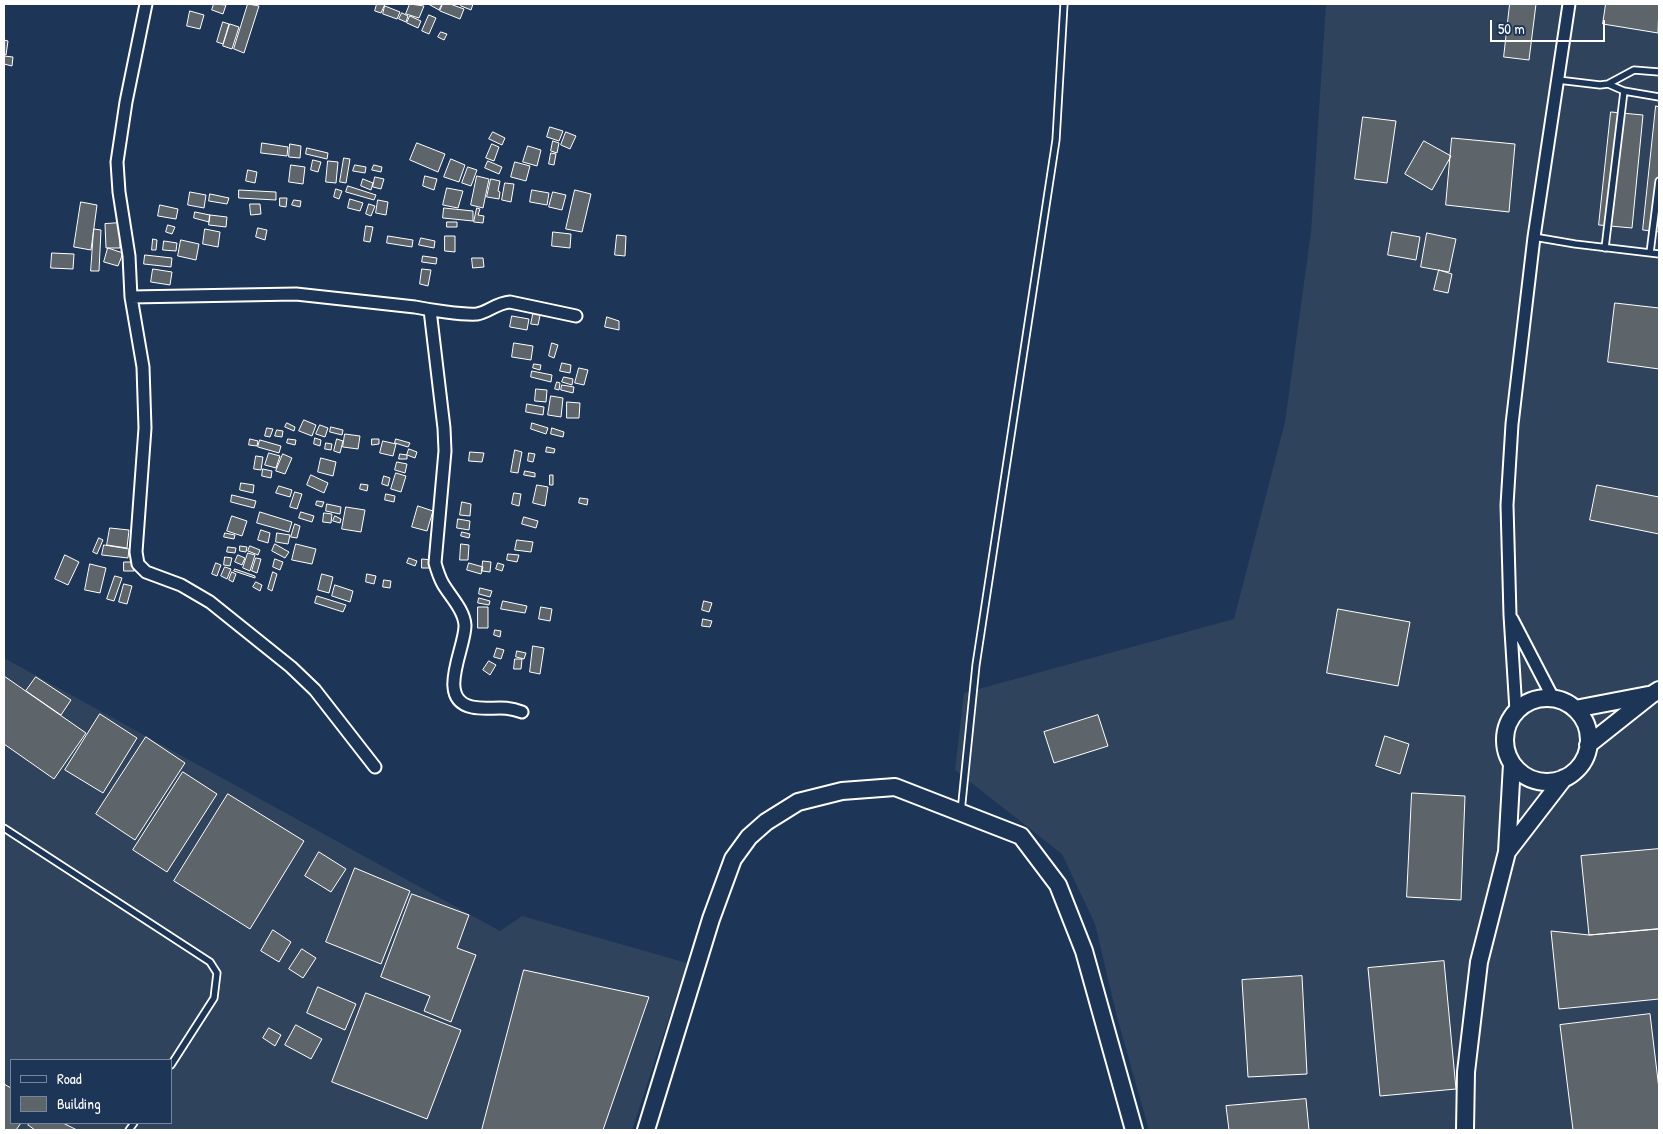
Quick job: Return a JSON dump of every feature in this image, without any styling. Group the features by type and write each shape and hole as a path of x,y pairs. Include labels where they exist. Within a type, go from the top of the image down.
{"main road":[{"path":"1575,709 1655,692"},
{"path":"1588,745 1655,692"},
{"path":"1540,698 1553,698 1565,702 1575,709 1583,720 1588,732 1588,745 1584,759 1576,770 1564,778 1550,782 1535,780 1522,774 1512,764 1506,751 1505,736 1508,723 1516,711 1527,702 1540,698"},
{"path":"1465,1130 1466,1072 1479,962 1507,852 1512,764"},
{"path":"1507,852 1564,778"},
{"path":"646,1130 711,919 733,859 749,837 766,822 798,802 842,791 895,787 1021,836 1058,884 1084,951 1134,1130"}],"street":[{"path":"146,4 126,102 117,162 119,192 129,256 131,297 143,367 144,428 136,552 138,564 146,572 181,585 210,602 290,667 315,690 376,767"},
{"path":"1516,711 1510,615 1507,505 1512,424 1534,237 1569,4"},
{"path":"131,297 296,294 477,314 500,303 510,302 576,316"},
{"path":"430,310 445,451 435,562 438,575 465,623 453,681 455,692 461,701 472,707 511,708 522,712"},
{"path":"1510,615 1553,698"}],"lane":[{"path":"961,813 976,665 1056,140 1064,4"},
{"path":"1558,80 1600,85 1608,84 1634,70 1659,72"},
{"path":"1608,84 1624,90 1659,97"},
{"path":"1605,248 1624,90"},
{"path":"1650,253 1659,181"},
{"path":"1534,237 1659,254"},
{"path":"4,828 210,962 217,973 214,998 172,1063"}],"shaded area":[{"path":"1326,4 1659,4 1659,1130 1149,1130 1117,1017 1095,924 1062,854 955,770 964,693 1234,619 1285,422 1311,232"},
{"path":"4,658 500,931 522,916 687,963 632,1130 4,1130"}],"building":[{"path":"214,4 226,5 223,14 212,10"},
{"path":"248,4 259,6 244,53 234,49"},
{"path":"377,4 385,4 381,13 375,11"},
{"path":"410,4 424,6 419,18 406,14"},
{"path":"431,4 442,4 439,10"},
{"path":"443,4 450,4 464,9 460,19 440,11"},
{"path":"462,4 473,4 471,10 461,6"},
{"path":"1510,4 1536,4 1529,60 1504,57"},
{"path":"1606,4 1659,4 1658,33 1603,24"},
{"path":"385,6 400,12 397,19 383,14"},
{"path":"190,11 204,15 200,29 187,26"},
{"path":"402,13 408,16 406,22 399,19"},
{"path":"429,15 436,18 429,34 422,31"},
{"path":"410,16 421,21 418,28 407,23"},
{"path":"223,22 229,24 223,44 217,42"},
{"path":"230,24 239,27 232,49 223,46"},
{"path":"441,32 447,34 444,40 438,37"},
{"path":"4,40 8,41 6,55 4,54"},
{"path":"4,56 13,57 12,66 4,64"},
{"path":"1656,106 1659,107 1659,232 1643,230"},
{"path":"1611,112 1643,115 1632,228 1599,225"},
{"path":"1363,117 1396,121 1387,183 1355,179"},
{"path":"550,127 563,131 559,141 547,137"},
{"path":"493,132 505,138 502,145 489,139"},
{"path":"566,132 576,136 570,149 561,145"},
{"path":"1452,138 1515,144 1509,212 1446,205"},
{"path":"553,141 559,143 557,153 551,151"},
{"path":"1424,141 1451,156 1432,190 1405,174"},
{"path":"262,143 288,147 287,156 261,153"},
{"path":"417,143 445,154 438,172 410,160"},
{"path":"290,144 301,146 300,158 289,157"},
{"path":"492,144 499,147 494,161 486,158"},
{"path":"528,146 541,150 537,166 523,162"},
{"path":"307,148 328,153 327,159 306,154"},
{"path":"551,153 556,154 554,165 549,164"},
{"path":"344,158 350,159 346,183 340,182"},
{"path":"451,159 465,165 459,182 444,177"},
{"path":"313,160 321,162 318,172 311,170"},
{"path":"328,161 338,162 336,183 326,182"},
{"path":"488,161 502,167 499,174 485,168"},
{"path":"515,162 530,166 526,181 511,177"},
{"path":"291,165 305,167 303,184 289,182"},
{"path":"355,165 366,167 365,173 353,171"},
{"path":"374,165 382,167 381,172 372,170"},
{"path":"468,167 477,170 471,186 462,183"},
{"path":"248,170 257,172 255,183 246,181"},
{"path":"425,176 437,179 434,190 423,186"},
{"path":"477,176 489,179 483,208 471,205"},
{"path":"375,177 384,179 381,189 373,187"},
{"path":"363,179 373,183 371,190 361,186"},
{"path":"491,179 500,181 499,199 487,197"},
{"path":"505,183 514,184 511,202 502,200"},
{"path":"348,186 376,195 374,200 346,192"},
{"path":"447,188 463,191 458,208 443,205"},
{"path":"336,189 342,191 339,199 334,197"},
{"path":"239,190 276,192 276,200 239,198"},
{"path":"532,190 549,193 547,205 530,202"},
{"path":"575,190 591,194 582,232 566,229"},
{"path":"190,192 206,195 204,208 188,205"},
{"path":"553,192 566,195 562,210 549,207"},
{"path":"210,194 229,198 227,204 209,201"},
{"path":"280,198 287,198 286,207 280,206"},
{"path":"350,199 363,203 360,211 348,208"},
{"path":"294,200 301,201 300,207 292,205"},
{"path":"378,200 388,202 386,215 376,213"},
{"path":"81,202 97,205 91,250 74,247"},
{"path":"250,204 260,204 261,214 251,215"},
{"path":"369,204 375,206 371,216 366,214"},
{"path":"160,205 178,209 176,219 158,216"},
{"path":"444,208 473,211 473,221 443,218"},
{"path":"477,208 480,209 478,215 484,216 483,223 474,222"},
{"path":"195,212 210,215 209,222 194,218"},
{"path":"210,215 227,217 226,227 209,225"},
{"path":"447,222 457,222 457,227 447,227"},
{"path":"120,223 120,248 106,248 105,224"},
{"path":"168,225 175,227 172,234 166,232"},
{"path":"366,226 373,227 370,242 364,241"},
{"path":"258,228 267,230 265,240 256,237"},
{"path":"94,229 101,230 99,271 91,271"},
{"path":"205,229 220,232 218,247 203,244"},
{"path":"553,232 571,234 570,248 552,246"},
{"path":"1392,232 1420,237 1416,260 1388,255"},
{"path":"1427,233 1456,239 1449,272 1421,267"},
{"path":"617,235 626,236 625,256 615,255"},
{"path":"388,236 413,240 412,247 387,243"},
{"path":"445,236 455,236 455,252 445,251"},
{"path":"421,238 435,241 434,248 419,245"},
{"path":"153,239 157,240 156,250 152,250"},
{"path":"181,240 199,244 196,260 178,256"},
{"path":"164,241 177,243 176,251 163,250"},
{"path":"108,248 123,253 118,266 104,262"},
{"path":"52,253 74,254 73,269 51,268"},
{"path":"145,255 172,258 171,267 144,264"},
{"path":"423,256 437,258 436,264 422,262"},
{"path":"472,258 483,258 484,267 473,268"},
{"path":"153,269 172,272 170,285 151,282"},
{"path":"422,269 431,270 428,286 420,284"},
{"path":"1439,270 1452,274 1448,293 1434,290"},
{"path":"1615,303 1659,308 1659,369 1608,362"},
{"path":"534,310 541,311 538,325 531,324"},
{"path":"512,316 529,319 527,330 510,327"},
{"path":"607,317 619,321 619,330 605,327"},
{"path":"514,343 533,346 531,360 512,357"},
{"path":"552,343 558,345 554,358 549,356"},
{"path":"562,363 571,365 570,373 560,371"},
{"path":"534,364 541,365 540,370 533,368"},
{"path":"579,368 588,370 584,385 575,383"},
{"path":"532,371 552,375 551,382 531,377"},
{"path":"564,377 573,379 572,385 562,382"},
{"path":"557,382 560,383 559,390 555,389"},
{"path":"562,385 574,387 573,393 561,390"},
{"path":"536,389 547,390 546,402 535,401"},
{"path":"551,396 563,398 561,417 548,415"},
{"path":"567,402 580,403 579,418 567,418"},
{"path":"527,404 544,407 543,415 526,412"},
{"path":"304,420 316,425 312,436 299,431"},
{"path":"287,423 295,427 294,431 285,427"},
{"path":"532,423 548,428 546,434 531,429"},
{"path":"320,425 328,428 325,437 316,434"},
{"path":"331,427 343,430 342,435 330,432"},
{"path":"267,428 273,429 270,437 265,436"},
{"path":"552,428 564,432 563,437 551,434"},
{"path":"277,430 283,431 282,437 275,436"},
{"path":"345,434 360,436 358,449 343,447"},
{"path":"315,438 321,440 320,446 314,444"},
{"path":"250,439 258,441 257,446 249,445"},
{"path":"288,439 296,440 295,445 287,443"},
{"path":"337,439 343,441 340,453 334,451"},
{"path":"372,439 379,439 379,444 372,445"},
{"path":"396,439 410,443 408,447 395,443"},
{"path":"260,440 281,446 279,453 258,447"},
{"path":"383,441 396,444 393,456 380,453"},
{"path":"326,443 332,444 331,450 325,449"},
{"path":"547,447 555,449 554,453 546,452"},
{"path":"409,449 417,452 415,458 407,455"},
{"path":"515,450 522,452 518,473 511,472"},
{"path":"470,452 484,453 482,462 469,461"},
{"path":"269,453 280,456 276,468 265,465"},
{"path":"529,453 535,454 533,462 528,461"},
{"path":"283,454 292,458 285,474 276,471"},
{"path":"400,454 407,455 407,459 399,459"},
{"path":"256,456 263,457 261,470 254,469"},
{"path":"321,458 336,462 333,476 318,472"},
{"path":"397,462 407,464 405,473 395,470"},
{"path":"263,469 272,471 271,478 262,476"},
{"path":"525,471 535,473 535,477 524,475"},
{"path":"396,473 406,476 401,492 391,489"},
{"path":"311,475 328,483 324,493 307,485"},
{"path":"550,475 553,475 553,485 550,485"},
{"path":"384,476 390,478 388,486 382,484"},
{"path":"241,483 254,485 253,493 240,490"},
{"path":"361,484 368,485 367,491 360,489"},
{"path":"537,485 548,487 545,506 533,503"},
{"path":"1597,485 1659,497 1659,534 1590,520"},
{"path":"279,486 292,490 290,497 276,493"},
{"path":"295,492 302,494 297,509 290,507"},
{"path":"514,493 521,494 519,506 512,504"},
{"path":"386,494 395,496 394,502 385,500"},
{"path":"232,495 256,501 254,508 231,502"},
{"path":"580,498 588,499 587,505 579,503"},
{"path":"317,501 324,502 322,507 316,505"},
{"path":"462,502 471,504 470,516 460,515"},
{"path":"327,504 341,507 340,514 326,511"},
{"path":"418,506 433,511 427,531 412,527"},
{"path":"346,507 365,510 361,532 342,529"},
{"path":"260,512 292,522 289,532 257,523"},
{"path":"301,512 314,516 312,522 299,518"},
{"path":"324,513 332,514 331,523 323,522"},
{"path":"232,516 247,521 242,536 227,531"},
{"path":"335,516 341,519 340,523 333,521"},
{"path":"524,517 538,521 536,528 522,524"},
{"path":"458,519 470,521 469,530 457,528"},
{"path":"295,524 300,526 297,538 291,537"},
{"path":"110,528 129,530 127,548 107,545"},
{"path":"261,530 270,533 268,543 258,540"},
{"path":"462,532 470,534 469,538 461,536"},
{"path":"225,533 235,535 234,539 224,537"},
{"path":"277,533 290,535 288,544 276,542"},
{"path":"99,538 103,540 97,554 93,552"},
{"path":"517,540 533,542 531,552 515,550"},
{"path":"275,544 289,552 285,558 272,551"},
{"path":"296,544 316,549 312,564 292,560"},
{"path":"461,544 469,545 468,560 460,560"},
{"path":"104,545 129,549 128,558 102,555"},
{"path":"240,546 247,547 246,552 240,551"},
{"path":"250,546 260,550 258,555 248,551"},
{"path":"228,547 236,548 235,553 227,552"},
{"path":"248,553 255,555 250,571 243,568"},
{"path":"508,554 519,555 517,562 507,560"},
{"path":"65,555 79,562 68,585 55,579"},
{"path":"238,555 245,558 242,565 235,562"},
{"path":"225,557 232,558 230,566 224,565"},
{"path":"256,558 261,559 257,573 252,571"},
{"path":"409,558 417,561 415,566 407,563"},
{"path":"275,559 283,562 280,570 273,567"},
{"path":"422,559 432,560 431,568 422,568"},
{"path":"483,561 491,562 490,572 482,571"},
{"path":"124,562 134,562 134,571 124,571"},
{"path":"216,563 221,565 217,576 212,574"},
{"path":"469,563 483,567 481,574 467,570"},
{"path":"498,563 504,565 502,571 496,569"},
{"path":"90,564 106,568 100,593 85,590"},
{"path":"225,567 231,569 227,579 221,576"},
{"path":"235,569 255,576 255,578 234,571"},
{"path":"232,572 236,574 233,582 229,580"},
{"path":"273,572 277,574 272,591 268,589"},
{"path":"322,574 333,577 329,593 318,590"},
{"path":"367,574 376,576 374,584 366,582"},
{"path":"115,576 122,578 114,601 107,599"},
{"path":"384,580 391,581 390,588 383,587"},
{"path":"256,582 262,585 260,591 253,587"},
{"path":"124,584 132,586 127,604 119,602"},
{"path":"335,585 353,591 350,602 332,596"},
{"path":"480,588 492,591 490,597 479,594"},
{"path":"317,596 346,605 343,612 315,603"},
{"path":"479,598 490,601 489,605 478,603"},
{"path":"503,601 527,606 525,613 501,609"},
{"path":"704,601 712,603 709,612 702,610"},
{"path":"478,607 488,607 488,628 478,628"},
{"path":"541,607 552,609 550,621 539,619"},
{"path":"1338,609 1410,622 1398,686 1327,673"},
{"path":"703,619 712,621 710,627 702,626"},
{"path":"495,630 501,631 500,637 494,635"},
{"path":"533,646 544,648 540,674 530,672"},
{"path":"497,648 504,650 501,659 494,657"},
{"path":"517,651 526,653 524,659 516,657"},
{"path":"515,659 522,659 521,669 514,669"},
{"path":"489,661 496,665 490,675 483,670"},
{"path":"4,676 86,733 54,779 4,744"},
{"path":"36,677 71,700 61,715 26,691"},
{"path":"100,714 137,738 103,793 65,770"},
{"path":"1098,715 1108,746 1054,763 1044,732"},
{"path":"1385,736 1409,744 1400,774 1376,766"},
{"path":"146,737 185,763 135,840 96,814"},
{"path":"183,772 217,794 167,872 133,850"},
{"path":"1412,793 1465,796 1461,900 1407,897"},
{"path":"228,794 304,841 250,929 174,881"},
{"path":"1659,849 1659,929 1589,935 1581,856"},
{"path":"319,852 346,869 331,892 305,876"},
{"path":"355,868 410,891 381,964 326,942"},
{"path":"412,894 469,915 457,948 476,955 451,1022 424,1011 430,996 381,977"},
{"path":"1659,929 1659,999 1559,1009 1551,931 1589,935"},
{"path":"273,930 291,942 279,962 261,951"},
{"path":"302,949 316,958 303,978 289,969"},
{"path":"1444,961 1456,1089 1380,1096 1368,968"},
{"path":"524,970 649,997 603,1130 482,1130"},
{"path":"1302,976 1307,1074 1248,1077 1242,980"},
{"path":"318,987 356,1004 345,1030 307,1013"},
{"path":"366,993 461,1030 427,1119 332,1082"},
{"path":"1650,1014 1659,1089 1659,1130 1573,1130 1560,1025"},
{"path":"296,1025 322,1039 311,1059 285,1045"},
{"path":"269,1028 281,1035 275,1046 263,1038"},
{"path":"4,1084 10,1087 10,1124 20,1124 16,1130 4,1130"},
{"path":"1306,1099 1309,1130 1229,1130 1226,1106"},
{"path":"65,1124 77,1130 35,1130 28,1125"}]}
